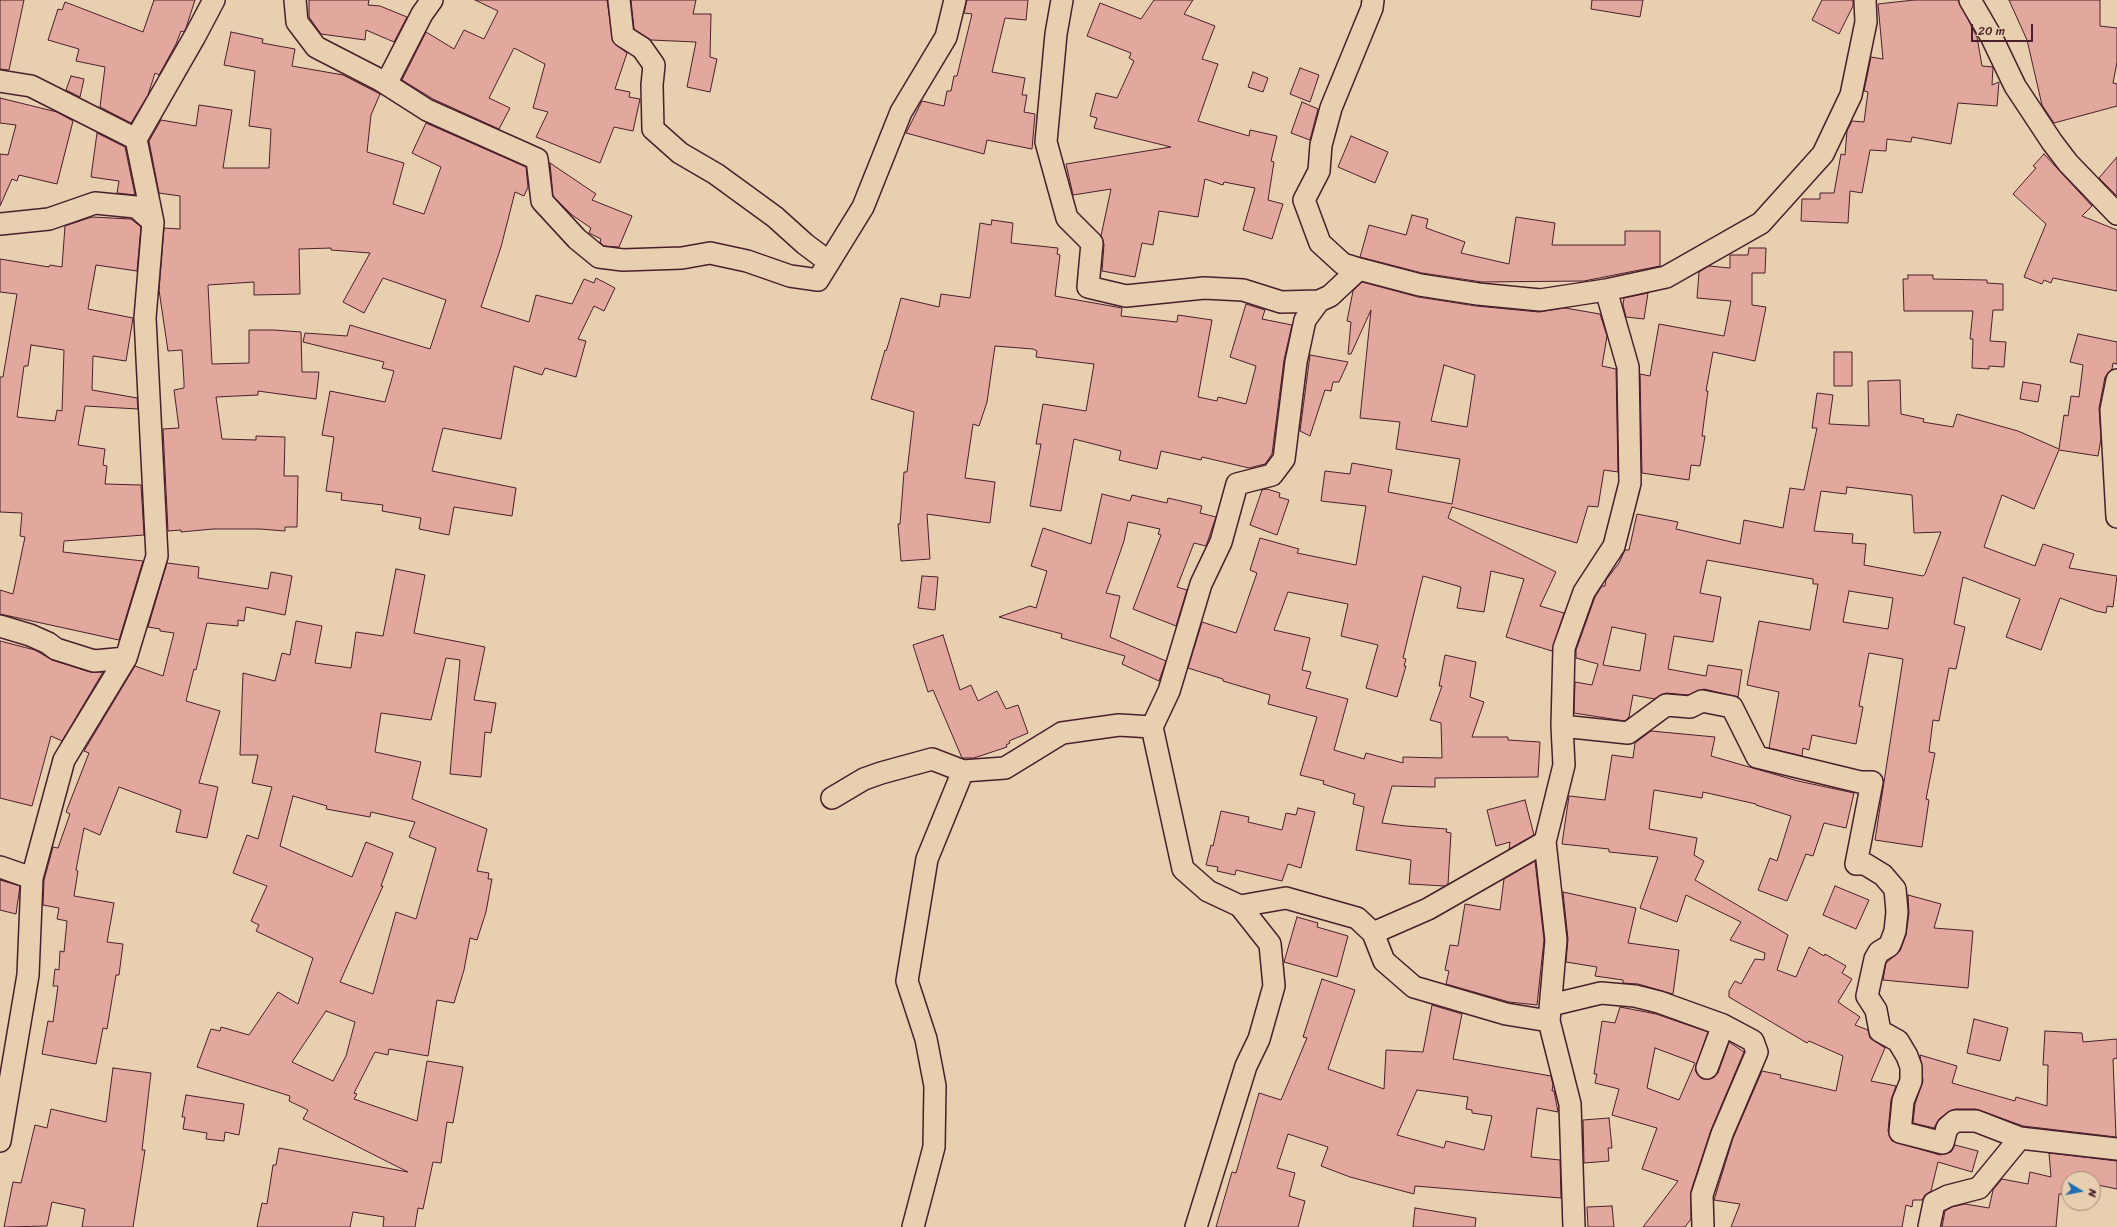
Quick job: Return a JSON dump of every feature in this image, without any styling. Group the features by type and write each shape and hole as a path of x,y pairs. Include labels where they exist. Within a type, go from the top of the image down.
{"street":[{"path":"0,1141 28,975 32,878 64,760 126,658 157,556 145,318 153,222 136,139 214,0"},
{"path":"295,0 297,22 316,47 386,84 427,110 537,159 542,200 577,239 599,257 623,260 682,258 710,254 747,261 790,276 818,280 863,207 901,112 946,37 956,0"},
{"path":"386,84 422,14 432,0"},
{"path":"619,0 623,36 642,48 654,64 652,85 653,129 680,153 716,174 775,217 828,262"},
{"path":"1062,0 1056,34 1046,142 1067,218 1092,243 1088,288 1126,296 1204,288 1243,290 1282,302 1320,301 1330,296 1359,269"},
{"path":"1373,0 1372,8 1331,108 1321,145 1319,171 1304,200 1320,243 1343,264 1420,285 1478,294 1540,300 1606,290 1666,277 1761,223 1823,154 1851,95 1866,22 1865,0"},
{"path":"1970,0 1992,38 2015,86 2052,142 2068,164 2117,214"},
{"path":"0,81 30,86 136,139"},
{"path":"0,224 49,219 95,203 136,207 153,222"},
{"path":"1574,1227 1570,1104 1550,1013 1556,940 1545,842 1564,765 1562,726 1564,648 1584,592 1614,546 1630,483 1628,367 1606,290"},
{"path":"1196,1227 1246,1066 1259,1039 1274,986 1270,944 1240,906 1208,891 1183,869 1152,727 1169,691 1201,584 1220,542 1236,484 1272,475 1284,459 1296,362 1305,320 1320,301"},
{"path":"2117,380 2110,410 2117,517"},
{"path":"0,626 30,635 48,643 56,649 94,661 126,658"},
{"path":"1562,726 1628,733 1666,705 1690,707 1702,701 1732,707 1757,757 1860,782 1872,782 1856,864 1865,864 1883,875 1894,890 1897,912 1895,931 1892,942 1879,952 1875,959 1867,996 1876,1010 1880,1031 1898,1041 1911,1067 1911,1080 1903,1101 1900,1132 1943,1143 1947,1128 1955,1121 1976,1121 2020,1138 2117,1149"},
{"path":"832,798 864,779 881,772 932,759 963,771 1005,768 1062,733 1119,725 1152,727"},
{"path":"913,1227 934,1147 935,1086 926,1039 907,981 927,859 963,771"},
{"path":"1373,933 1428,909 1545,842"},
{"path":"0,867 32,878"},
{"path":"1240,906 1286,898 1357,918 1373,933 1384,961 1414,987 1506,1014 1550,1013 1601,993 1635,996 1660,1002 1723,1025 1753,1041 1757,1052 1722,1134 1702,1195 1702,1227"},
{"path":"1707,1068 1723,1025"},
{"path":"1929,1227 1934,1203 1948,1196 1979,1188 2020,1138"}],"building":[{"path":"0,0 24,0 9,70 0,69"},
{"path":"154,0 195,0 184,32 181,31 176,44 159,75 155,73 148,95 131,123 100,107 105,67 76,61 79,49 48,40 58,9 62,10 65,2 143,32"},
{"path":"309,0 369,0 368,5 380,6 407,17 394,42 366,30 365,40 321,34 309,17"},
{"path":"475,0 607,0 613,42 627,53 615,89 630,92 629,97 640,99 633,131 614,127 600,163 536,137 548,112 533,108 545,64 514,48 489,98 510,108 499,129 433,99 402,80 426,32 454,49 464,30 484,39 498,11"},
{"path":"631,0 696,0 693,14 711,14 710,57 717,59 710,92 687,87 696,42 651,40 634,29"},
{"path":"967,0 1028,0 1026,20 1005,18 992,72 1025,78 1022,95 1027,95 1024,112 1035,114 1032,149 987,140 984,154 906,133 922,101 944,106 947,91 951,91 954,76 957,76 972,14 964,13"},
{"path":"1154,0 1193,0 1184,14 1215,26 1202,59 1218,64 1198,121 1249,136 1250,130 1277,136 1271,161 1274,162 1268,200 1283,204 1272,239 1243,230 1255,188 1224,182 1223,185 1205,179 1198,217 1159,211 1153,245 1142,243 1135,277 1102,271 1104,244 1101,236 1111,189 1073,195 1066,164 1171,147 1094,128 1097,118 1090,116 1096,93 1117,98 1134,61 1129,58 1131,53 1087,36 1100,3 1141,19"},
{"path":"1592,0 1643,0 1640,17 1591,9"},
{"path":"1822,0 1853,0 1853,6 1839,34 1812,20"},
{"path":"1914,0 1958,0 1977,37 1982,66 1993,67 1992,85 1999,82 1997,106 1958,103 1951,144 1912,137 1911,142 1887,139 1886,151 1870,150 1862,193 1850,191 1848,223 1801,221 1802,199 1820,199 1820,193 1834,193 1841,154 1845,155 1847,131 1852,121 1864,122 1868,92 1864,91 1871,57 1883,59 1878,4"},
{"path":"2009,0 2100,0 2100,26 2117,28 2117,62 2113,83 2117,84 2117,106 2054,123 2042,105 2027,40"},
{"path":"231,32 263,39 262,43 295,49 292,66 343,75 380,94 371,115 367,152 404,163 393,204 424,214 441,167 412,153 426,123 526,167 528,187 524,196 515,192 501,247 481,307 529,322 536,295 572,304 584,279 594,283 596,278 615,288 604,311 594,306 578,339 586,341 576,377 545,368 542,375 514,366 501,439 443,428 432,471 516,488 512,516 454,507 449,535 419,529 421,518 382,511 383,505 341,500 342,493 326,491 334,437 322,435 330,391 385,402 394,371 382,368 384,362 303,342 305,333 347,336 350,325 430,349 446,300 383,278 364,313 343,302 370,253 331,250 331,248 299,249 300,294 254,295 254,282 208,285 212,364 249,363 249,330 301,332 302,372 319,372 316,399 258,391 258,395 216,397 222,439 256,440 256,436 285,437 284,476 298,476 297,527 285,527 285,531 260,529 213,529 181,532 181,530 168,531 163,429 179,428 174,390 184,388 184,382 182,350 168,351 159,290 164,228 180,229 180,196 159,193 149,141 161,120 196,126 199,105 232,110 223,168 269,168 271,129 249,126 255,71 224,65"},
{"path":"1300,68 1319,75 1310,102 1290,94"},
{"path":"1253,72 1268,78 1263,92 1248,87"},
{"path":"71,76 84,79 80,97 66,90"},
{"path":"0,98 57,112 73,121 57,184 19,175 17,181 12,179 0,206 0,154 8,155 16,125 0,123"},
{"path":"1302,102 1318,109 1310,140 1291,133"},
{"path":"97,133 125,147 135,195 117,193 119,181 91,177"},
{"path":"1351,136 1388,152 1375,183 1338,167"},
{"path":"2044,154 2092,206 2082,216 2117,230 2117,291 2053,278 2051,283 2044,280 2042,284 2024,277 2046,224 2013,194 2036,168 2033,166"},
{"path":"2117,157 2117,196 2099,178"},
{"path":"550,163 596,194 592,200 632,216 619,247 604,246 600,242 601,239 589,233 591,228 572,215 553,196"},
{"path":"1412,215 1428,219 1426,228 1465,242 1461,253 1509,264 1516,217 1555,223 1552,245 1625,245 1625,231 1660,231 1660,266 1584,281 1482,282 1422,273 1360,257 1369,225 1406,235"},
{"path":"92,217 131,219 141,227 137,271 96,265 88,309 133,318 126,361 93,356 92,390 137,398 138,409 85,406 78,445 105,449 103,465 107,466 105,484 141,485 144,535 64,541 63,552 143,561 119,640 0,614 0,590 13,594 25,537 20,536 22,513 0,512 0,377 3,377 17,294 0,292 0,259 49,267 50,265 62,267 65,226","holes":["31,345 64,350 62,411 57,410 55,421 17,417 24,366 28,366"]},
{"path":"992,220 1013,223 1011,243 1058,248 1057,254 1060,255 1055,296 1122,308 1121,316 1177,322 1178,315 1212,320 1198,397 1217,401 1218,397 1246,404 1256,366 1230,357 1246,304 1265,310 1262,319 1292,325 1284,360 1272,454 1265,464 1249,468 1202,457 1201,460 1161,451 1157,469 1119,460 1121,451 1074,439 1061,511 1030,506 1041,444 1036,444 1043,404 1086,411 1094,364 1036,357 1037,351 1033,349 995,346 987,402 979,426 973,424 965,478 995,482 990,523 927,514 930,559 901,561 898,524 900,524 904,472 907,472 914,412 871,399 901,298 939,307 941,294 970,298 980,223 991,225"},
{"path":"1749,248 1766,248 1765,273 1752,273 1752,305 1766,307 1755,361 1713,352 1706,391 1708,391 1702,436 1705,436 1700,466 1691,465 1689,480 1642,473 1640,374 1650,376 1659,324 1724,336 1731,301 1697,298 1699,272 1709,266 1730,268 1730,255 1748,255"},
{"path":"1908,275 1933,275 1933,279 1987,280 1987,283 2003,284 2003,310 1993,310 1990,341 2006,342 2004,367 1989,366 1989,369 1972,368 1973,339 1970,339 1973,311 1904,311 1903,279 1908,279"},
{"path":"1362,282 1418,297 1476,306 1539,312 1565,308 1600,314 1607,336 1602,366 1616,369 1618,472 1604,470 1598,507 1588,506 1577,543 1452,507 1448,518 1556,572 1540,606 1564,613 1552,651 1506,637 1524,579 1491,571 1484,612 1457,608 1461,587 1423,576 1403,658 1406,659 1404,666 1406,666 1397,697 1366,688 1378,645 1341,636 1348,604 1288,592 1274,630 1310,638 1302,670 1311,672 1306,688 1348,699 1334,750 1364,759 1366,753 1403,763 1403,757 1442,758 1441,723 1430,720 1442,686 1439,686 1445,655 1476,662 1470,697 1484,702 1472,737 1508,737 1508,740 1540,742 1538,777 1435,778 1435,787 1392,786 1382,823 1447,829 1446,832 1451,833 1448,884 1445,886 1409,884 1411,860 1356,850 1364,807 1353,804 1355,794 1323,784 1324,781 1300,775 1317,717 1268,704 1270,695 1223,681 1223,679 1188,668 1202,622 1236,633 1257,573 1250,570 1260,538 1299,549 1297,553 1356,565 1366,506 1321,501 1325,471 1350,474 1352,463 1392,470 1388,492 1452,504 1460,459 1396,449 1400,422 1360,418 1371,310 1351,354 1348,354 1351,322 1347,321 1353,291","holes":["1444,365 1475,375 1467,427 1431,421"]},
{"path":"1648,293 1644,319 1626,317 1623,305 1624,298"},
{"path":"2078,334 2117,342 2117,364 2113,363 2112,369 2105,377 2099,408 2101,439 2098,456 2059,450 2034,509 2002,495 1984,547 2035,566 2043,544 2074,554 2069,568 2117,576 2113,607 2107,606 2106,613 2060,598 2041,650 2006,637 2020,599 1963,577 1954,624 1965,627 1956,669 1949,668 1939,721 1933,720 1929,752 1935,753 1926,799 1929,800 1922,847 1875,840 1903,659 1869,653 1859,706 1863,707 1856,744 1812,735 1809,750 1803,748 1802,756 1769,748 1779,692 1747,685 1759,621 1810,630 1818,584 1813,584 1813,579 1707,560 1700,593 1721,597 1713,642 1674,636 1668,669 1706,676 1708,665 1742,670 1738,697 1704,689 1688,695 1666,693 1654,699 1633,695 1629,717 1625,721 1574,713 1575,682 1592,685 1598,664 1576,658 1576,650 1595,597 1602,586 1605,586 1606,580 1619,563 1625,550 1629,550 1637,514 1678,522 1676,529 1740,544 1744,520 1783,528 1790,488 1804,490 1817,428 1812,428 1817,393 1833,395 1829,424 1869,426 1868,381 1900,380 1901,414 1924,419 1923,422 1953,427 1957,414 2018,431 2059,449 2064,415 2068,416 2071,396 2079,397 2083,365 2070,362","holes":["1847,487 1912,495 1914,533 1941,532 1923,576 1864,565 1866,544 1852,543 1853,534 1814,531 1821,491 1846,494","1849,591 1893,598 1888,629 1843,622","1612,627 1646,634 1640,671 1603,665"]},
{"path":"1834,352 1852,352 1852,386 1834,386"},
{"path":"1310,355 1348,362 1339,382 1333,382 1331,391 1325,390 1310,436 1300,431"},
{"path":"2023,382 2041,385 2038,402 2020,399"},
{"path":"1267,489 1280,493 1279,497 1289,500 1277,535 1250,525 1262,490"},
{"path":"1102,494 1130,501 1132,495 1167,503 1168,498 1202,506 1200,513 1216,517 1206,546 1194,543 1177,587 1187,590 1176,626 1133,609 1161,535 1158,534 1160,529 1128,522 1124,541 1106,593 1120,596 1110,637 1166,661 1159,681 1122,664 1125,656 1061,638 1062,634 999,617 1030,606 1036,608 1047,571 1031,566 1043,528 1091,544"},
{"path":"167,563 199,567 198,578 268,589 271,572 292,576 285,615 246,607 244,621 238,620 238,626 207,623 196,670 194,669 186,701 220,711 199,783 218,787 207,838 176,832 181,810 119,787 100,835 84,828 76,870 78,871 74,896 114,903 107,942 123,944 119,975 116,975 107,1029 103,1028 96,1064 42,1054 48,1021 53,1022 58,986 53,986 55,969 59,970 60,951 64,952 67,921 57,919 59,908 43,905 44,880 53,847 58,848 70,814 66,812 89,753 84,751 135,666 163,676 174,633 148,627"},
{"path":"396,569 425,575 414,633 485,647 474,700 496,703 491,733 485,732 481,777 450,774 460,660 446,658 431,720 381,713 375,752 421,762 412,799 487,829 477,871 489,873 488,879 492,879 486,912 477,940 470,938 464,970 454,1003 437,1000 428,1056 389,1049 388,1055 375,1052 354,1093 357,1094 354,1099 417,1121 427,1061 463,1067 453,1123 447,1122 441,1163 433,1162 423,1209 418,1208 415,1227 383,1227 384,1217 353,1212 350,1227 257,1227 262,1203 267,1204 273,1165 276,1165 279,1148 408,1172 303,1119 308,1110 289,1101 290,1096 197,1067 211,1029 220,1031 221,1027 249,1035 278,992 298,1004 313,958 256,931 259,925 251,921 267,886 233,873 247,835 258,839 272,787 252,783 258,755 240,755 243,673 275,681 282,653 290,655 296,621 322,626 315,663 351,668 356,632 383,636","holes":["293,796 327,806 326,809 370,817 371,812 415,822 409,837 436,848 416,919 396,912 373,994 340,982 383,886 381,886 393,853 366,842 352,877 280,846","326,1011 355,1022 346,1056 333,1081 292,1062"]},
{"path":"922,576 938,577 935,610 918,608"},
{"path":"943,635 960,690 971,685 978,701 997,691 1006,709 1018,705 1028,733 1009,741 1010,743 1006,745 1007,747 974,758 962,758 933,690 928,692 913,645"},
{"path":"0,641 35,650 52,660 90,672 103,672 62,741 51,736 32,806 0,798"},
{"path":"1651,731 1715,737 1711,756 1798,781 1854,793 1846,828 1824,823 1813,856 1806,854 1787,901 1758,890 1770,858 1777,861 1791,816 1756,804 1703,792 1702,798 1654,790 1649,829 1697,838 1694,855 1704,861 1695,880 1788,935 1777,970 1796,977 1809,947 1846,966 1842,973 1852,979 1838,1002 1860,1017 1855,1025 1868,1030 1870,1038 1885,1048 1871,1081 1896,1086 1891,1100 1888,1131 1892,1141 1940,1155 1951,1152 1955,1145 1978,1151 1972,1172 1938,1162 1931,1191 1925,1195 1922,1200 1913,1200 1912,1207 1906,1205 1902,1227 1731,1227 1740,1204 1714,1200 1733,1138 1762,1071 1781,1075 1780,1078 1836,1091 1843,1056 1809,1041 1807,1043 1729,997 1729,991 1735,981 1741,984 1755,959 1764,960 1765,953 1730,940 1741,922 1686,895 1677,922 1640,908 1658,857 1609,852 1609,849 1562,844 1569,796 1605,800 1612,755 1633,758 1635,743"},
{"path":"1525,800 1534,835 1509,849 1510,842 1496,846 1487,810"},
{"path":"1298,808 1315,812 1301,868 1288,864 1282,881 1236,870 1235,875 1217,871 1218,867 1206,865 1211,845 1213,846 1221,811 1249,817 1248,822 1282,830 1286,813 1296,815"},
{"path":"1535,861 1544,940 1537,1005 1509,1002 1446,984 1449,971 1445,970 1450,945 1458,946 1465,904 1500,910 1504,879"},
{"path":"0,880 20,886 16,914 0,910"},
{"path":"1835,886 1869,900 1856,929 1823,915"},
{"path":"1563,892 1636,908 1628,943 1679,950 1673,994 1638,984 1623,983 1623,980 1595,976 1597,967 1566,962 1568,939"},
{"path":"1908,895 1941,904 1934,928 1973,931 1968,988 1883,980 1886,963 1900,951 1906,935 1909,913"},
{"path":"1297,917 1318,923 1317,927 1348,936 1337,977 1284,962"},
{"path":"1322,979 1355,990 1328,1069 1384,1089 1386,1050 1423,1052 1432,1005 1462,1014 1453,1059 1551,1076 1553,1085 1552,1091 1554,1091 1558,1112 1537,1108 1531,1157 1560,1160 1561,1198 1415,1186 1414,1194 1350,1177 1321,1166 1328,1147 1288,1134 1277,1168 1295,1173 1289,1196 1305,1201 1298,1227 1216,1227 1232,1172 1236,1173 1259,1093 1281,1100 1307,1038 1303,1037","holes":["1417,1090 1468,1097 1466,1109 1472,1110 1472,1113 1492,1116 1484,1150 1446,1141 1444,1148 1397,1135"]},
{"path":"1620,1007 1656,1014 1708,1032 1695,1070 1703,1079 1714,1077 1718,1073 1729,1042 1744,1052 1711,1130 1691,1191 1691,1219 1685,1227 1643,1227 1678,1181 1642,1169 1657,1128 1612,1115 1619,1089 1595,1083 1597,1074 1594,1074 1602,1021 1615,1023","holes":["1655,1048 1695,1063 1679,1100 1647,1088"]},
{"path":"1974,1019 2008,1028 2000,1061 1967,1053"},
{"path":"2045,1031 2082,1033 2083,1042 2117,1039 2117,1058 2113,1059 2116,1137 2023,1126 1976,1109 1955,1109 1948,1112 1939,1119 1934,1128 1913,1123 1915,1104 1923,1081 1920,1055 1957,1066 1952,1083 2015,1101 2016,1097 2047,1106 2048,1065 2043,1065"},
{"path":"113,1068 151,1073 142,1150 145,1150 133,1227 82,1227 85,1209 52,1202 47,1226 4,1227 13,1182 21,1183 35,1125 47,1128 51,1109 106,1122"},
{"path":"186,1095 244,1104 239,1135 225,1132 224,1141 206,1139 207,1133 183,1129 185,1117 182,1117"},
{"path":"1609,1118 1612,1148 1608,1148 1609,1161 1584,1163 1583,1120"},
{"path":"2049,1153 2117,1161 2117,1189 2101,1186 2101,1171 2061,1171 2061,1194 2059,1194 2056,1227 1942,1227 1945,1211 1952,1207 1965,1204 1989,1208 1993,1190 2002,1179 2028,1184 2030,1172 2051,1177"},
{"path":"1612,1206 1614,1227 1588,1227 1587,1207"},
{"path":"1415,1208 1476,1218 1475,1227 1413,1227"}]}
